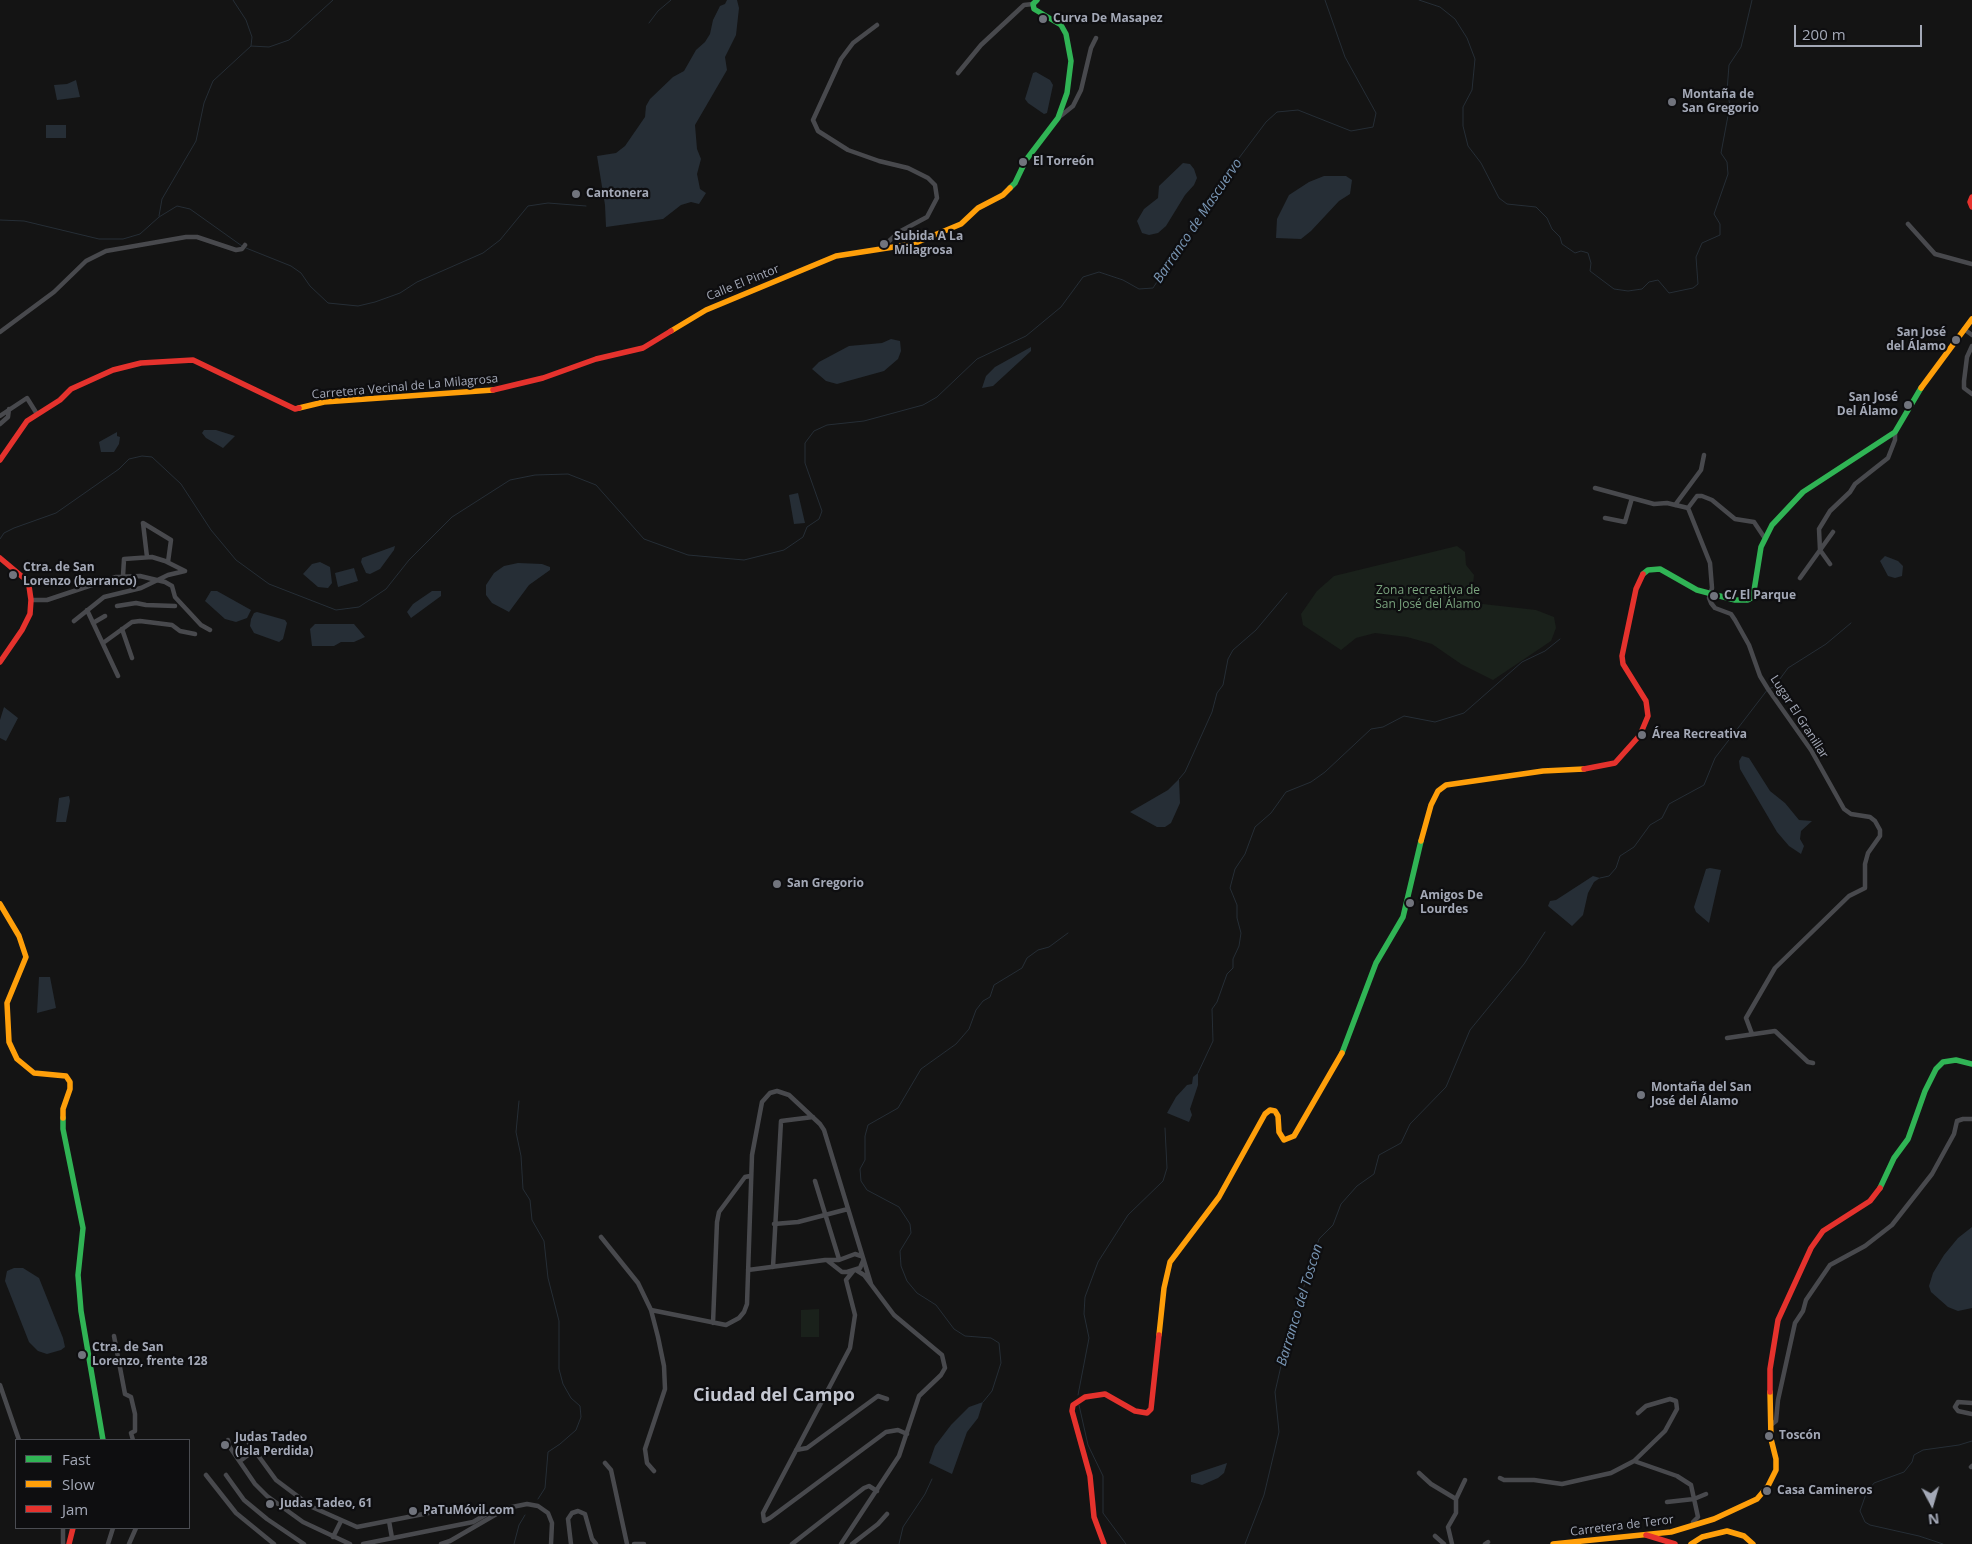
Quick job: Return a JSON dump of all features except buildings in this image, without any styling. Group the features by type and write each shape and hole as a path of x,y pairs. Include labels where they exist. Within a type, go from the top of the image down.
{"street":[{"path":"958,73 981,45 1024,5 1035,2 1037,12 1061,25 1066,34 1070,75 1068,93 1058,118"},
{"path":"876,25 853,43 841,59 813,120 818,131 848,150 879,162 908,168 928,178 935,185 937,198 927,217 899,232 888,242 886,247"},
{"path":"886,247 913,244 960,224 978,208 1003,195 1015,183 1026,160 1058,118 1073,106 1091,48 1096,38"},
{"path":"1972,197 1970,202 1972,207"},
{"path":"1908,224 1935,254 1972,264"},
{"path":"0,332 54,292 86,261 106,251 186,236 197,237 236,250 245,246"},
{"name":"Calle El Pintor","path":"615,355 643,348 706,310 836,256 886,247"},
{"path":"1104,1544 1094,1517 1090,1476 1072,1411 1073,1405 1085,1397 1105,1394 1135,1411 1147,1413 1151,1409 1164,1288 1170,1262 1219,1197 1265,1114 1270,1110 1275,1111 1278,1116 1279,1132 1284,1140 1294,1136 1302,1125 1347,1044 1376,963 1403,917 1424,829 1431,805 1438,791 1446,785 1458,782 1543,771 1588,769 1615,762 1647,724 1646,701 1623,664 1624,646 1639,580 1648,570 1660,569 1697,590 1709,594 1743,602 1753,596 1764,537 1803,492 1895,432 1914,398 1972,319"},
{"path":"1964,329 1972,335"},
{"path":"1972,347 1967,357 1964,388 1972,394"},
{"name":"Carretera Vecinal de La Milagrosa","path":"0,460 19,431 37,414 60,400 79,385 113,370 141,363 180,360 200,362 287,407 295,409 324,402 368,401 499,390 544,378 596,359 615,355"},
{"path":"0,416 27,398 37,414"},
{"path":"0,424 8,417 9,409"},
{"path":"1830,564 1820,550 1819,529 1824,519 1850,492 1855,484 1888,458 1895,440 1895,432"},
{"path":"1676,505 1701,470 1704,455"},
{"path":"1595,488 1654,504 1676,505 1688,508"},
{"path":"1688,508 1697,496 1702,496 1712,500 1735,519 1754,522 1764,537"},
{"path":"1605,518 1624,522 1632,498"},
{"path":"1688,508 1710,563 1712,581 1709,594"},
{"path":"147,557 143,523 171,540 168,562"},
{"path":"1800,578 1833,532"},
{"path":"74,621 104,597 141,588 157,580 185,572 168,562 147,557 124,559 123,576"},
{"path":"0,662 22,630 30,614 31,600 29,586 25,579 1,559"},
{"path":"31,600 47,600 123,576 140,576 172,586 175,597 201,625 210,630"},
{"name":"Lugar El Granillar","path":"1709,594 1709,598 1715,608 1731,614 1735,620 1749,645 1760,676 1811,750 1844,809 1851,814 1864,815 1875,821 1880,830 1878,840 1868,853 1863,890 1849,896 1775,968 1746,1018 1752,1034"},
{"path":"117,606 136,603 146,606 175,606"},
{"path":"87,610 118,676"},
{"path":"93,623 105,616"},
{"path":"103,643 132,622 153,621 172,625 180,631 195,634"},
{"path":"122,629 132,658"},
{"path":"0,904 20,936 26,957 8,1003 6,1018 9,1042 17,1059 34,1073 43,1075 59,1074 66,1076 70,1082 70,1089 63,1109 63,1129 83,1228 78,1275 81,1311 103,1439"},
{"path":"1727,1038 1778,1032 1808,1062 1813,1063"},
{"name":"Carretera de Teror","path":"1553,1544 1671,1532 1745,1507 1757,1499 1768,1486 1776,1470 1771,1425 1770,1369 1778,1320 1811,1248 1824,1231 1870,1201 1881,1187 1894,1158 1908,1139 1925,1091 1936,1069 1943,1062 1956,1060 1972,1064"},
{"path":"651,1310 726,1325 733,1323 744,1312 747,1304 750,1176 758,1116 762,1102 770,1093 778,1091 789,1095 824,1130 871,1284"},
{"path":"773,1267 781,1122 813,1117"},
{"path":"1771,1425 1776,1421 1793,1329 1806,1300 1830,1265 1864,1246 1892,1225 1932,1174 1954,1134 1957,1122 1963,1119 1972,1120"},
{"path":"713,1323 718,1217 724,1203 745,1177 750,1176"},
{"path":"815,1181 827,1216 840,1270"},
{"path":"774,1224 798,1222 848,1209"},
{"path":"601,1237 638,1283 651,1310 665,1378 661,1403 645,1449 647,1463 654,1471"},
{"path":"748,1270 825,1260 839,1260 856,1254 862,1258 863,1264 847,1276 855,1315 850,1348 763,1513 764,1520 770,1518 886,1432 898,1430 906,1434"},
{"path":"825,1260 832,1262 840,1270 849,1287"},
{"path":"840,1270 847,1272 855,1270 864,1274 894,1315 942,1355 945,1361 945,1368 941,1375 919,1396 899,1456 843,1544"},
{"path":"114,1336 125,1394 131,1397 135,1414 135,1431 131,1433 132,1439"},
{"path":"0,1384 19,1439"},
{"path":"796,1450 807,1448 878,1396 887,1398"},
{"path":"1500,1478 1504,1480 1543,1480 1562,1484 1611,1473 1634,1461 1665,1431 1677,1404 1673,1398 1670,1398 1646,1406 1638,1413"},
{"path":"1972,1403 1958,1402 1955,1407 1958,1411 1972,1414"},
{"path":"228,1440 229,1446 267,1496 303,1522 350,1544"},
{"path":"249,1443 276,1480 312,1506 357,1527 449,1509"},
{"path":"240,1461 254,1450"},
{"path":"1634,1461 1684,1480 1691,1485 1698,1517 1693,1522 1693,1526"},
{"path":"606,1463 611,1470 628,1544"},
{"path":"1419,1473 1430,1484 1456,1499"},
{"path":"206,1475 236,1513 274,1544"},
{"path":"226,1475 244,1500 266,1519 304,1544"},
{"path":"1452,1544 1448,1528 1456,1513 1456,1499 1465,1480"},
{"path":"792,1544 864,1488 869,1486 877,1491"},
{"path":"1667,1502 1694,1499 1706,1494"},
{"path":"364,1544 473,1522 492,1512 527,1504 538,1506 548,1513 552,1523 551,1544"},
{"path":"441,1544 450,1541 504,1510"},
{"path":"571,1544 568,1519 572,1513 578,1511 585,1514 592,1539 596,1544"},
{"path":"852,1544 878,1524 887,1514"},
{"path":"334,1537 341,1521"},
{"path":"389,1521 392,1538"},
{"path":"63,1529 63,1544"},
{"path":"69,1544 73,1529"},
{"path":"108,1544 113,1529"},
{"path":"129,1544 136,1529"},
{"path":"1691,1544 1702,1537 1726,1531 1744,1536 1752,1544"},
{"path":"1671,1532 1675,1544"},
{"path":"1646,1535 1675,1544"},
{"path":"1435,1536 1444,1544"},
{"path":"634,1544 644,1544"}],"green space":[{"name":"Zona recreativa de San José del Álamo","path":"1457,546 1465,552 1466,565 1474,575 1472,594 1474,603 1536,610 1554,617 1556,628 1551,641 1493,680 1461,664 1432,644 1407,637 1375,633 1356,638 1341,650 1303,625 1301,614 1317,591 1334,576"},
{"path":"819,1309 819,1337 801,1337 801,1310"}],"shaded area":[{"path":"727,0 737,0 739,8 736,35 725,57 727,70 695,125 697,149 701,159 697,174 700,189 706,193 699,204 691,202 681,205 663,219 606,227 605,205 597,156 616,153 625,146 645,117 646,106 650,99 673,77 684,71 696,50 705,42 710,34 713,20 720,6 725,4"},
{"path":"1036,72 1050,80 1053,85 1047,113 1044,114 1025,99 1033,73"},
{"path":"76,80 80,97 57,100 54,85 67,84"},
{"path":"46,125 66,125 66,138 46,138"},
{"path":"1183,163 1190,164 1194,169 1197,178 1194,185 1185,195 1166,226 1158,233 1149,235 1142,233 1137,221 1144,209 1158,198 1159,186"},
{"path":"1324,176 1346,176 1352,180 1350,194 1339,201 1301,239 1276,238 1277,219 1289,195 1309,182"},
{"path":"891,339 900,341 901,351 898,359 884,371 837,384 826,381 812,369 819,362 849,346 882,343"},
{"path":"1031,347 1031,351 993,386 982,388 986,376 995,367"},
{"path":"204,430 216,430 235,436 223,448 206,438 202,433"},
{"path":"117,432 117,436 120,437 119,444 114,452 101,452 99,442"},
{"path":"798,493 805,523 794,524 789,495"},
{"path":"395,546 380,569 370,574 366,573 361,562 362,558"},
{"path":"1885,556 1898,561 1903,566 1902,576 1895,578 1888,576 1880,561"},
{"path":"320,562 330,567 332,583 328,588 318,587 303,574 312,564"},
{"path":"518,563 542,564 550,567 550,570 529,585 509,612 492,603 486,595 486,585 494,573 504,566"},
{"path":"354,568 358,581 338,587 335,573"},
{"path":"211,591 217,591 251,610 247,618 236,622 225,619 205,601"},
{"path":"432,591 441,591 441,596 411,618 407,612 413,604"},
{"path":"257,612 285,620 287,623 283,639 279,642 254,633 250,626 251,619 254,613"},
{"path":"315,624 354,624 365,637 354,642 341,642 334,646 312,646 310,629"},
{"path":"4,707 18,718 6,741 0,738 0,720"},
{"path":"1742,756 1749,758 1770,791 1785,803 1799,820 1812,821 1801,831 1800,839 1804,846 1801,854 1789,846 1777,832 1740,769 1739,761"},
{"path":"1179,779 1180,803 1171,823 1165,827 1157,827 1130,812 1168,790"},
{"path":"69,796 70,801 66,822 56,822 59,798"},
{"path":"1706,869 1721,870 1709,923 1696,912 1694,907"},
{"path":"1593,876 1600,878 1594,882 1588,893 1583,915 1572,926 1548,906 1550,901 1556,900"},
{"path":"39,977 50,977 56,1008 37,1013"},
{"path":"1198,1073 1198,1085 1190,1109 1192,1115 1189,1122 1167,1113 1176,1097 1187,1085 1192,1084 1193,1077"},
{"path":"1972,1227 1972,1308 1958,1311 1948,1307 1931,1292 1929,1286 1933,1273 1944,1255 1958,1238"},
{"path":"14,1268 23,1268 39,1278 63,1338 65,1347 61,1350 47,1354 38,1351 29,1342 5,1281 7,1271"},
{"path":"983,1402 978,1418 967,1432 952,1474 929,1463 935,1446 951,1425 969,1407"},
{"path":"1227,1463 1224,1473 1218,1478 1202,1485 1191,1482 1191,1475"}],"waterway":[{"path":"233,0 246,20 252,37 251,46"},
{"path":"159,216 162,199 196,141 204,103 213,81 251,46 269,47 289,40 333,0"},
{"path":"649,23 658,11 671,0"},
{"name":"Barranco de Mascuervo","path":"0,539 4,533 14,528 56,513 119,469 129,459 142,456 152,457 181,484 211,530 236,560 269,584 336,610 359,607 386,589 409,560 452,517 510,480 535,475 568,474 596,485 644,539 688,555 744,560 784,550 803,537 807,527 819,519 822,511 805,463 805,443 814,431 827,425 864,421 923,405 937,397 977,359 1026,336 1061,307 1083,277 1099,272 1123,280 1139,289 1153,288 1221,182 1266,122 1277,112 1298,110 1351,131 1373,127 1376,113 1345,57 1325,0"},
{"path":"1419,0 1440,7 1455,19 1467,38 1475,59 1472,90 1463,107 1463,126 1468,146 1481,163 1499,198 1507,204 1536,207 1547,218 1552,229 1560,237 1562,244 1575,253 1581,251 1588,253 1591,263 1590,271 1614,289 1628,291 1642,289 1649,282 1658,280 1669,293 1693,288 1698,284 1696,257 1702,243 1720,235 1720,224 1714,214 1728,174 1727,162 1721,153 1730,105 1727,91 1729,65 1741,47 1752,0"},
{"path":"246,248 291,266 301,273 310,286 328,303 358,306 400,293 417,282 483,253 500,240 528,206 548,203 586,206"},
{"path":"0,220 24,221 99,239 123,239 140,234 159,217 177,206 190,209 242,246"},
{"path":"1179,779 1185,772 1212,712 1217,693 1223,685 1228,659 1233,650 1256,630 1287,593"},
{"name":"Barranco del Toscon","path":"1600,878 1609,876 1616,868 1620,856 1634,847 1650,825 1662,818 1669,804 1704,785 1715,758 1768,689 1774,687 1788,668 1826,644 1851,623"},
{"path":"1198,1073 1213,1041 1212,1009 1217,1002 1227,974 1233,968 1233,959 1239,946 1241,933 1237,918 1237,905 1230,888 1235,869 1245,854 1255,827 1271,813 1286,792 1311,782 1325,772 1371,729 1383,727 1404,716 1435,722 1464,713 1522,662 1545,651 1560,639"},
{"name":"Barranco del Toscon","path":"1245,1544 1264,1495 1279,1432 1275,1392 1287,1340 1319,1239 1333,1225 1341,1204 1357,1186 1374,1174 1379,1155 1401,1143 1410,1124 1446,1087 1470,1030 1524,964 1545,932"},
{"path":"983,1402 992,1391 1001,1363 999,1343 991,1338 965,1336 954,1329 936,1305 917,1293 907,1281 901,1266 900,1251 911,1233 910,1224 899,1207 867,1190 861,1181 860,1169 865,1160 865,1136 868,1125 898,1108 921,1069 956,1044 969,1029 976,1010 983,1001 990,997 994,985 1022,968 1027,958 1038,950 1049,947 1068,933"},
{"path":"519,1101 516,1132 521,1156 523,1189 530,1200 532,1220 544,1241 548,1278 559,1321 559,1369 563,1384 571,1398 580,1406 581,1417 576,1430 548,1452 545,1488 538,1499"},
{"path":"1078,1395 1089,1338 1084,1314 1085,1297 1098,1262 1128,1215 1163,1181 1167,1168 1165,1128"},
{"path":"1079,1405 1088,1445 1103,1476 1103,1513 1126,1544"},
{"path":"1943,1544 1919,1536 1870,1525 1865,1522 1860,1511 1866,1494 1874,1483 1904,1472 1912,1462 1914,1455 1923,1450 1959,1445 1972,1441"},
{"path":"899,1544 903,1527 925,1494 932,1479"},
{"path":"514,1544 519,1525 525,1515"}],"traffic: fast":[{"path":"1010,188 1015,183 1026,160 1058,118 1067,93 1071,61 1066,34 1061,25 1034,9 1033,4 1037,0"},
{"path":"1643,574 1648,570 1660,569 1697,590 1735,600 1748,600 1753,597 1761,547 1772,525 1803,492 1895,432 1921,388"},
{"path":"1342,1053 1376,963 1403,917 1421,841"},
{"path":"1880,1188 1894,1158 1908,1139 1925,1091 1936,1069 1943,1062 1956,1060 1972,1064"},
{"path":"63,1118 63,1129 83,1228 78,1275 81,1311 103,1439"}],"traffic: slow":[{"path":"671,331 706,310 836,256 913,244 961,224 978,208 1003,195 1010,188"},
{"path":"1921,388 1972,319"},
{"path":"299,408 324,402 493,390"},
{"path":"1421,841 1431,805 1438,791 1446,785 1543,771 1584,769"},
{"path":"0,904 19,936 26,957 7,1003 9,1042 17,1059 34,1073 66,1076 70,1082 70,1089 63,1109 63,1118"},
{"path":"1159,1335 1164,1288 1170,1262 1219,1197 1265,1114 1270,1110 1275,1111 1278,1116 1279,1132 1284,1140 1294,1136 1342,1053"},
{"path":"1553,1544 1671,1532 1714,1519 1757,1499 1768,1486 1776,1470 1776,1459 1771,1439 1770,1392"},
{"path":"1691,1544 1702,1537 1727,1531 1744,1536 1753,1544"}],"traffic: jam":[{"path":"1972,197 1970,202 1972,207"},
{"path":"493,390 543,378 596,359 643,348 671,331"},
{"path":"0,460 27,421 60,400 71,389 113,370 141,363 193,360 295,409 299,408"},
{"path":"0,558 25,579 29,586 31,600 30,614 22,630 0,662"},
{"path":"1584,769 1615,763 1640,735 1648,716 1646,701 1623,664 1622,656 1636,589 1643,574"},
{"path":"1770,1392 1770,1369 1778,1320 1811,1248 1823,1231 1870,1201 1880,1188"},
{"path":"1104,1544 1094,1517 1090,1476 1072,1411 1073,1405 1085,1397 1105,1394 1135,1411 1147,1413 1151,1409 1159,1335"},
{"path":"69,1544 73,1529"},
{"path":"1646,1535 1675,1544"}],"place":[{"name":"Curva De Masapez","path":"1043,19"},
{"name":"Montaña de San Gregorio","path":"1672,102"},
{"name":"El Torreón","path":"1023,162"},
{"name":"Cantonera","path":"576,194"},
{"name":"Subida A La Milagrosa","path":"884,244"},
{"name":"San José del Álamo","path":"1956,340"},
{"name":"San José Del Álamo","path":"1908,405"},
{"name":"Ctra. de San Lorenzo (barranco)","path":"13,575"},
{"name":"C/ El Parque","path":"1714,596"},
{"name":"Área Recreativa","path":"1642,735"},
{"name":"San Gregorio","path":"777,884"},
{"name":"Amigos De Lourdes","path":"1410,903"},
{"name":"Montaña del San José del Álamo","path":"1641,1095"},
{"name":"Ctra. de San Lorenzo, frente 128","path":"82,1355"},
{"name":"Toscón","path":"1769,1436"},
{"name":"Judas Tadeo (Isla Perdida)","path":"225,1445"},
{"name":"Casa Camineros","path":"1767,1491"},
{"name":"Judas Tadeo, 61","path":"270,1504"},
{"name":"PaTuMóvil.com","path":"413,1511"}],"district":[{"name":"Ciudad del Campo","path":"774,1396"}]}
